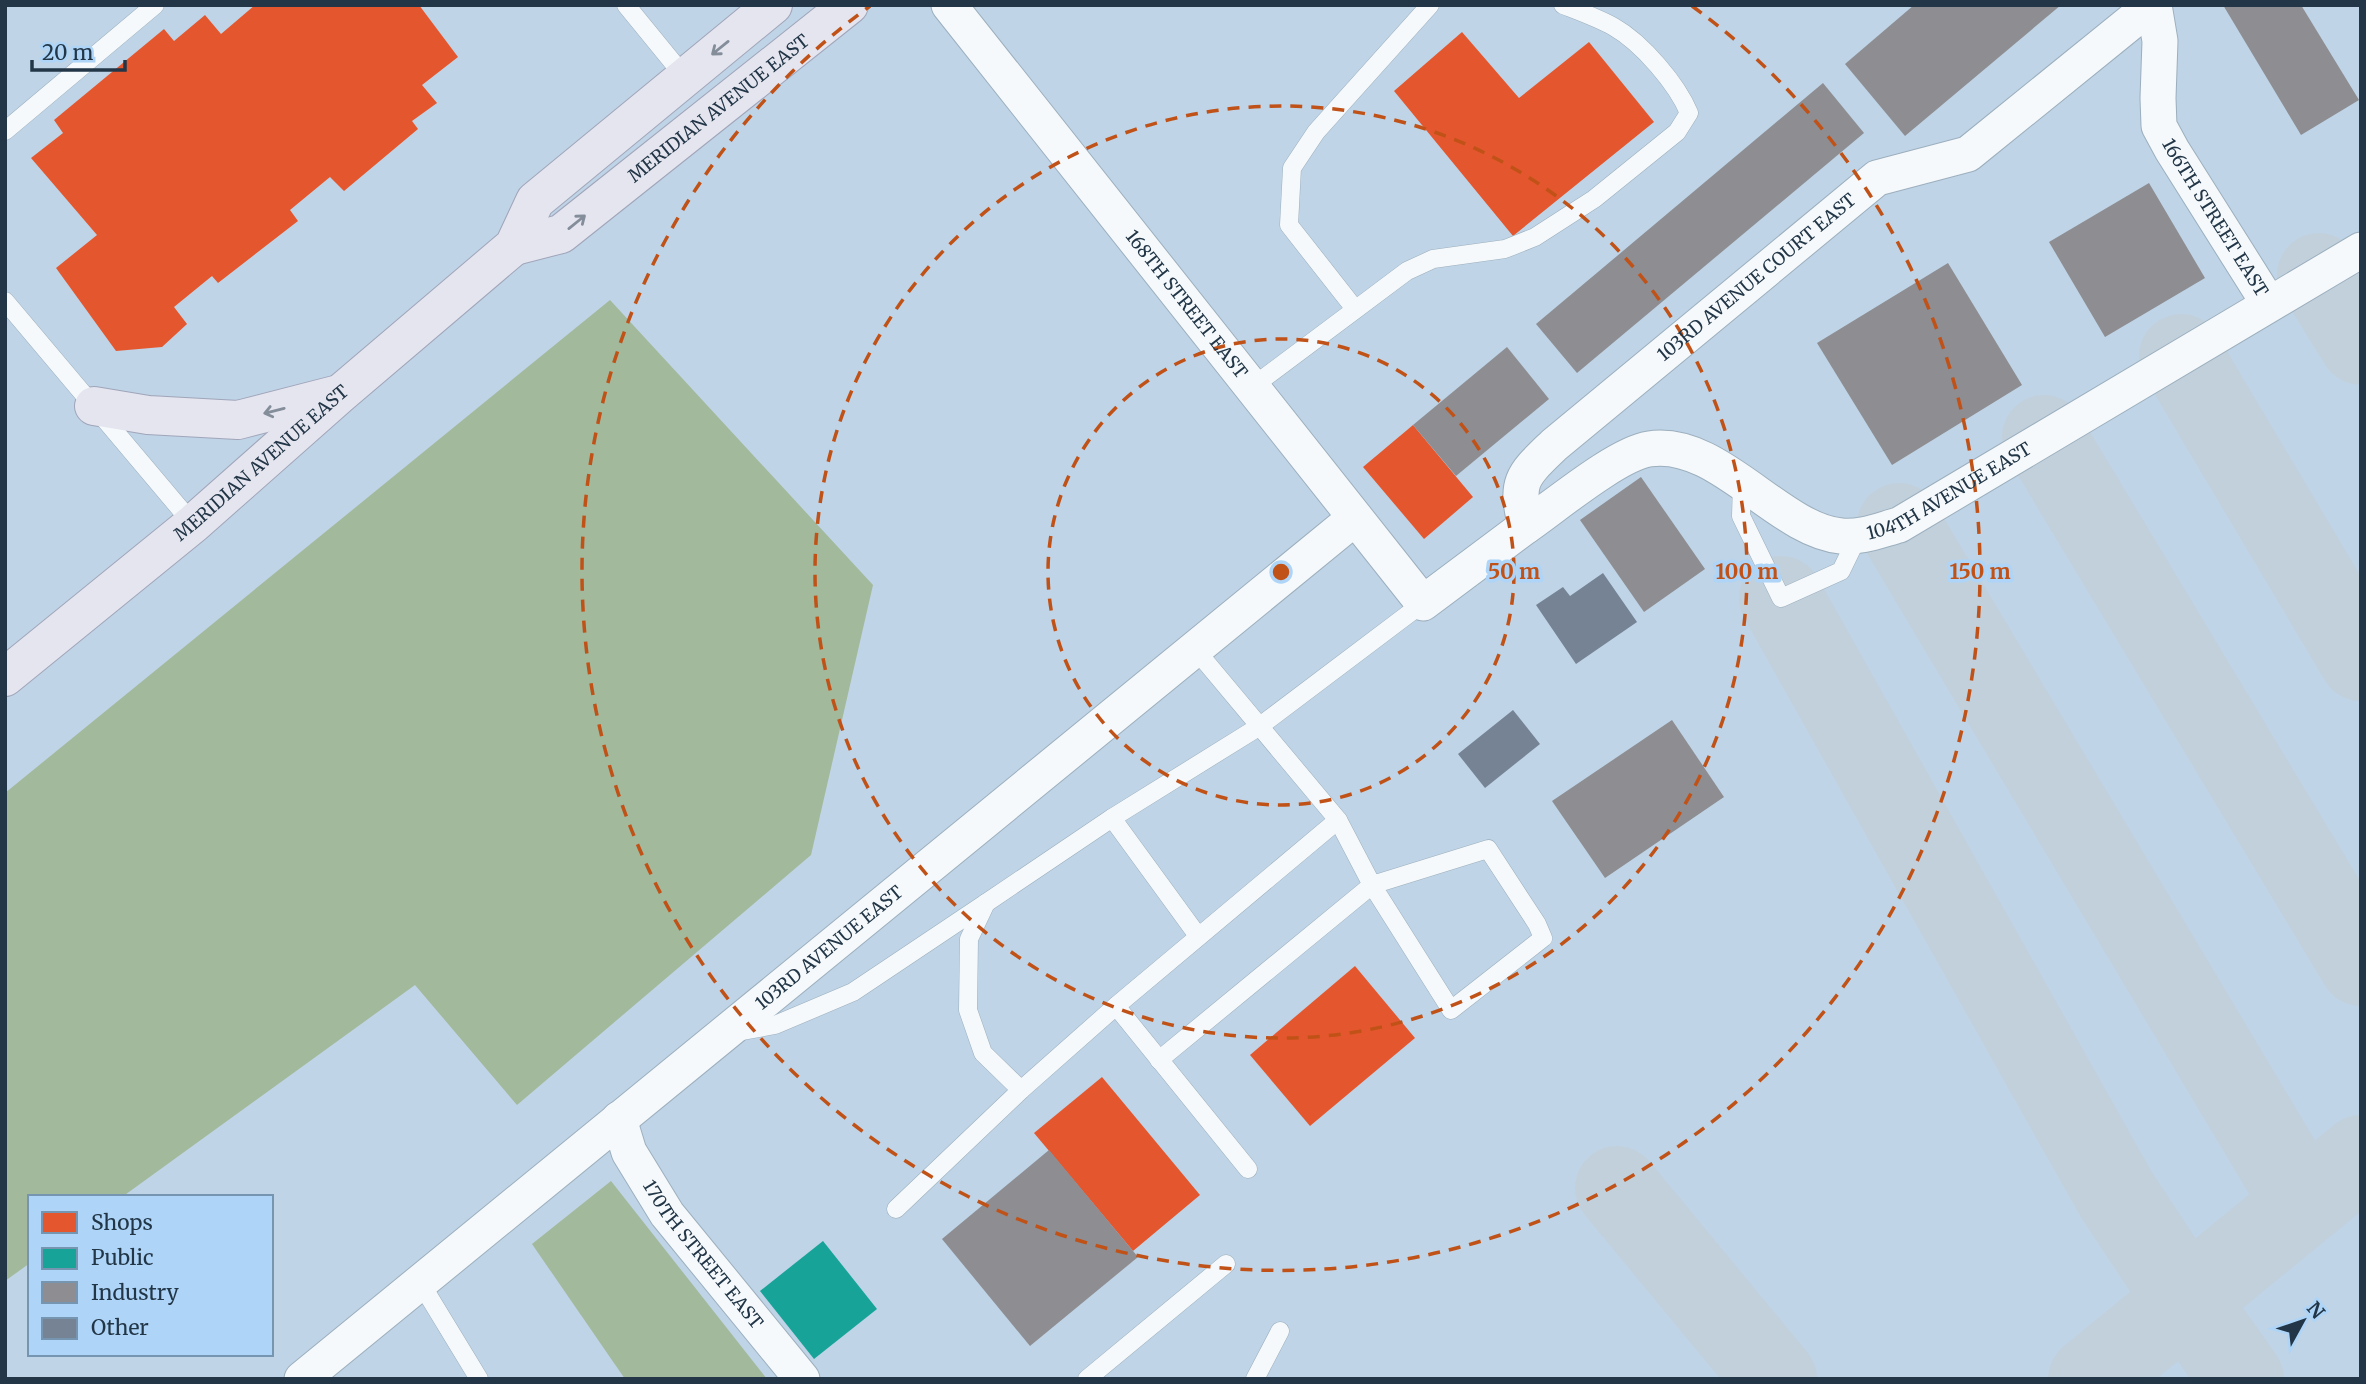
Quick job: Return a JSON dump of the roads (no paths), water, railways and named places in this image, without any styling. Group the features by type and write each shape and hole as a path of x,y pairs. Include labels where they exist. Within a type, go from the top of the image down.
{"main road":[{"name":"MERIDIAN AVENUE EAST","path":"5,677 193,524 514,246 535,201 773,5"},
{"name":"MERIDIAN AVENUE EAST","path":"514,246 561,234 849,5"},
{"path":"94,406 149,415 238,420 340,394"}],"street":[{"name":"168TH STREET EAST","path":"949,5 1423,603"},
{"name":"166TH STREET EAST","path":"2153,5 2160,41 2159,126 2269,304"},
{"name":"103RD AVENUE COURT EAST","path":"1526,526 1520,504 1521,483 1534,464 1565,436 1878,178 1968,154 2153,5"},
{"name":"104TH AVENUE EAST","path":"1526,526 1626,456 1650,449 1678,450 1710,462 1807,525 1839,536 1858,536 1899,525 2361,250"},
{"name":"103RD AVENUE EAST","path":"302,1379 1355,518"},
{"path":"1423,603 1526,526"},
{"name":"170TH STREET EAST","path":"619,1119 629,1152 667,1214 802,1379"}],"lane":[{"path":"5,131 155,5"},
{"path":"626,5 684,76"},
{"path":"1355,309 1289,225 1292,168 1316,132 1430,5"},
{"path":"1252,387 1407,271 1433,259 1506,249 1535,237 1594,199 1677,132 1689,114 1682,97 1645,53 1616,28 1563,5"},
{"path":"5,300 193,524"},
{"path":"1742,483 1741,516 1781,598 1841,571 1858,536"},
{"path":"723,1035 775,1026 853,992 1112,818 1260,726 1423,603"},
{"path":"1159,1060 1372,885 1488,849 1537,924 1543,938 1451,1010 1372,885 1338,820 1195,649"},
{"path":"1112,818 1198,936"},
{"path":"896,1209 1021,1090 1116,1006 1338,820"},
{"path":"986,903 969,939 968,1010 983,1053 1021,1090"},
{"path":"1116,1006 1248,1169"},
{"path":"1087,1379 1226,1264"},
{"path":"420,1282 479,1379"},
{"path":"1255,1379 1280,1331"}]}
